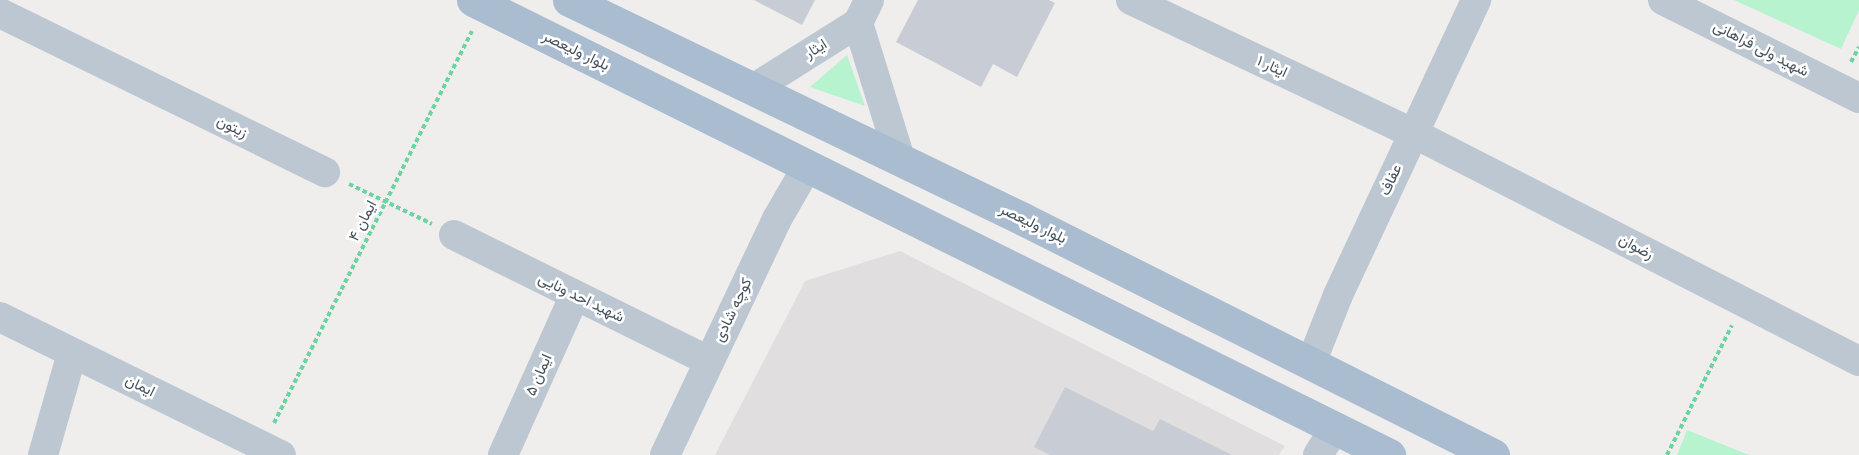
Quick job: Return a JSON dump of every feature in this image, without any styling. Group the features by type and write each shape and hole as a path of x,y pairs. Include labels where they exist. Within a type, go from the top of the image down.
{"main road":[{"name":"بلوار ولیعصر","path":"569,0 900,159 1492,455"},
{"name":"بلوار ولیعصر","path":"479,3 807,167 1326,442 1389,455"},
{"path":"1311,363 1326,442"}],"street":[{"name":"ایثار ۱","path":"1131,0 1413,133"},
{"name":"عفاف","path":"1311,363 1338,295 1476,0"},
{"name":"شهید ولی فراهانی","path":"1663,0 1859,98"},
{"name":"ایثار","path":"753,89 863,11"},
{"path":"863,11 900,159"},
{"name":"زیتون","path":"7,18 326,172"},
{"name":"رضوان","path":"1413,133 1859,361"},
{"name":"کوچه شادی","path":"664,455 777,219 807,167"},
{"name":"شهید احد ونایی","path":"454,235 709,361"},
{"name":"ایمان ۵","path":"503,455 575,295"},
{"name":"ایمان","path":"0,317 272,451"},
{"path":"43,455 72,352"}],"path":[{"name":"ایمان ۴","path":"272,451 479,3"},
{"path":"326,172 454,235"},
{"path":"1667,455 1743,303"}],"shaded area":[{"path":"900,251 1285,446 1279,455 715,455 805,281"}],"green space":[{"path":"1734,0 1859,0 1859,10 1841,49"},
{"path":"847,55 865,106 810,87"},
{"path":"1687,430 1749,455 1677,455"}],"building":[{"path":"754,0 815,0 802,25"},
{"path":"918,0 1049,0 1055,3 1017,77 993,64 981,87 896,42"},
{"path":"1065,387 1153,431 1160,419 1232,455 1050,455 1034,447"}]}
